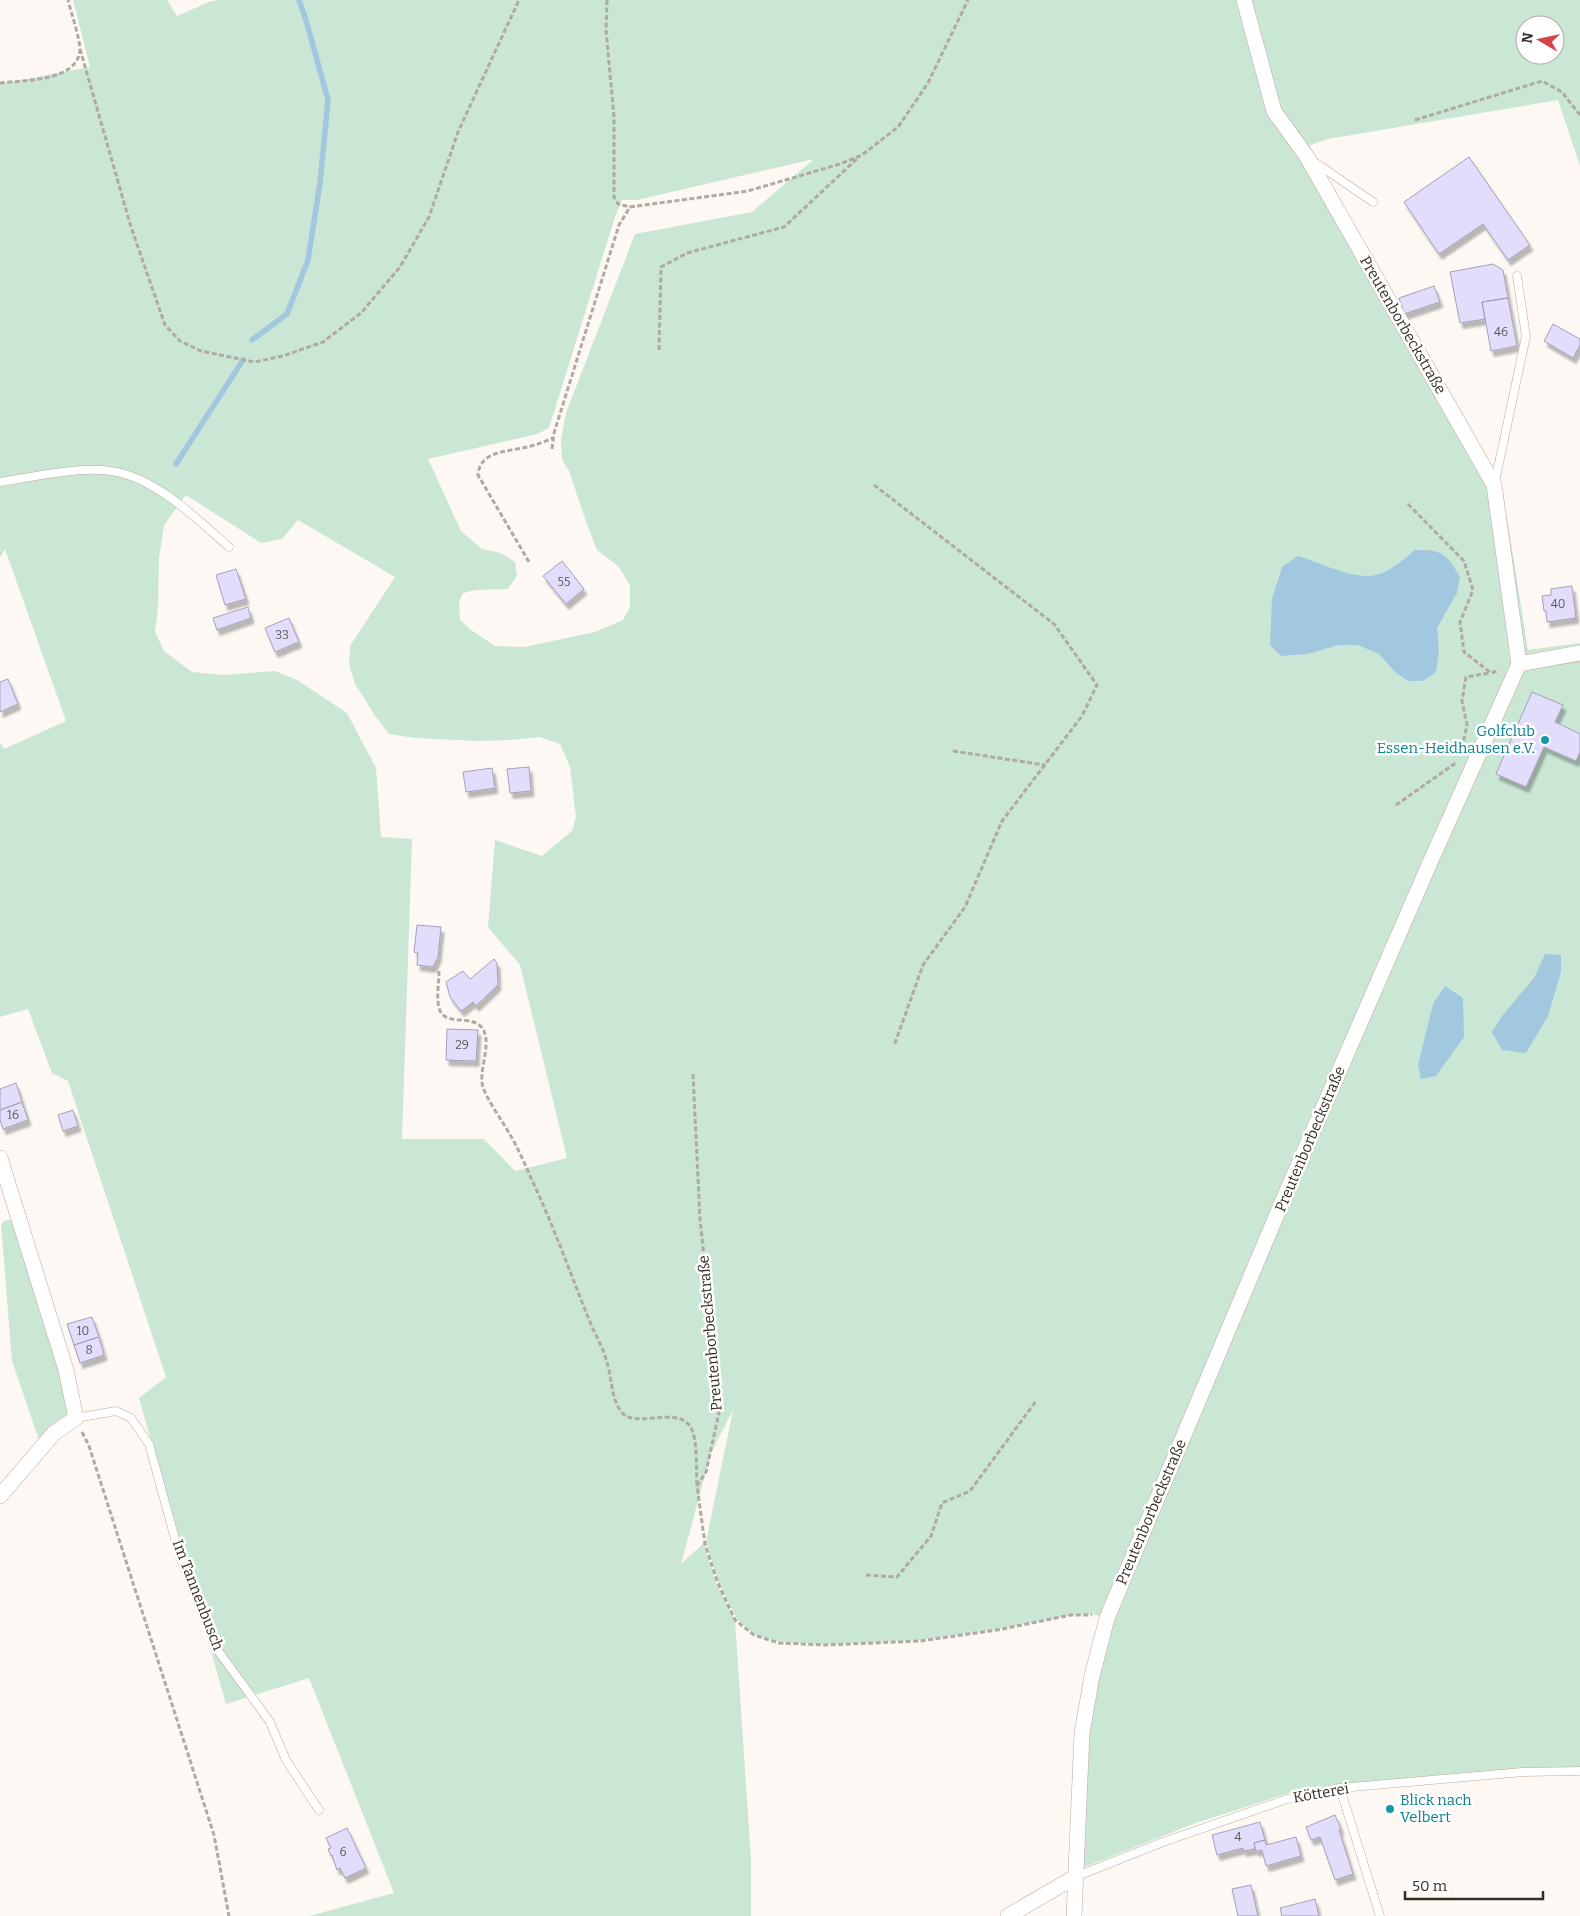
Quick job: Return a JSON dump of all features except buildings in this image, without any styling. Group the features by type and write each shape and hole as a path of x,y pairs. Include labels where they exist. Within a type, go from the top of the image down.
{"street":[{"name":"Preutenborbeckstraße","path":"1074,1916 1082,1733 1092,1676 1107,1618 1280,1207 1519,664 1494,485 1307,157 1274,111 1244,0"},
{"path":"1519,664 1580,653"},
{"path":"0,1158 66,1370 76,1418"},
{"name":"Im Tannenbusch","path":"0,1496 54,1433 76,1418"},
{"path":"1008,1916 1075,1877"}],"lane":[{"path":"1307,157 1372,202"},
{"path":"1494,485 1526,336 1516,276"},
{"path":"0,482 72,472 110,471 128,475 157,490 184,508 230,547"},
{"name":"Im Tannenbusch","path":"76,1418 116,1411 131,1418 150,1444 180,1557 219,1652 270,1722 286,1760 319,1810"},
{"name":"Kötterei","path":"1075,1877 1163,1842 1286,1799 1340,1788 1523,1772 1580,1771"},
{"path":"1340,1788 1380,1916"}],"path":[{"path":"68,0 128,218 165,325 180,341 202,351 254,362 283,356 323,342 361,313 400,268 429,217 458,132 519,0"},
{"path":"607,0 606,30 614,117 614,197 618,204 630,207 748,191 840,164 862,155"},
{"path":"659,350 661,267 687,253 784,227 862,155 898,127 928,82 968,0"},
{"path":"0,83 57,76 76,64 80,49"},
{"path":"1415,120 1542,82 1562,92 1580,115"},
{"path":"552,449 553,438 619,225 630,207"},
{"path":"529,562 478,475 478,467 487,457 531,446 553,438"},
{"path":"874,485 1054,624 1097,685 1082,716 1002,821 965,907 923,965 894,1046"},
{"path":"1408,504 1464,561 1473,590 1460,622 1464,652 1491,673"},
{"path":"1461,752 1467,725 1462,700 1466,677 1491,673 1519,664"},
{"path":"953,751 1045,765"},
{"path":"1396,805 1459,761"},
{"path":"439,971 438,1003 442,1013 454,1020 468,1020 475,1023 481,1026 484,1032 486,1040 482,1086 512,1137 561,1248 607,1360 613,1397 617,1405 621,1412 636,1419 680,1418 690,1426 694,1440 697,1486 705,1544 717,1581 735,1620 754,1635 779,1643 825,1646 920,1640 997,1630 1089,1614 1107,1618"},
{"name":"Preutenborbeckstraße","path":"693,1074 700,1220 720,1408 706,1472 697,1486"},
{"path":"866,1575 897,1577 930,1536 942,1503 970,1491 1036,1401"},
{"path":"76,1418 89,1446 214,1835 229,1916"}],"green space":[{"path":"73,0 167,0 177,16 218,0 1580,0 1580,166 1558,100 1328,139 1302,148 1502,486 1528,650 1580,643 1580,1773 1439,1775 1298,1790 1193,1824 1080,1869 1083,1733 1106,1617 1090,1614 1071,1615 997,1629 920,1640 825,1644 780,1642 754,1634 737,1619 718,1581 706,1542 733,1410 711,1453 681,1564 704,1543 715,1581 735,1620 751,1859 751,1916 309,1916 394,1893 309,1678 226,1704 139,1398 166,1377 68,1081 52,1073 28,1009 0,1017 0,743 4,749 66,721 5,549 0,557 0,84 90,67","holes":["814,159 752,212 635,234 566,413 561,440 562,459 569,471 597,550 618,566 630,585 630,607 623,620 595,632 524,647 495,646 471,630 460,620 459,603 462,594 478,590 508,589 517,576 515,562 501,553 482,549 461,531 428,459 537,434 549,428 622,200 637,200","186,495 261,543 282,539 298,520 395,577 350,646 349,664 355,684 389,734 416,738 477,741 540,737 560,744 570,767 576,817 572,831 542,856 495,840 488,927 520,965 567,1158 515,1171 484,1139 402,1139 412,839 381,837 376,768 347,713 297,680 275,671 223,675 192,672 164,651 155,632 158,609 159,558 164,525"]},
{"path":"18,1218 72,1417 39,1440 12,1361 1,1225 4,1221"}],"water":[{"path":"1415,550 1443,554 1460,577 1457,593 1437,628 1439,650 1436,672 1423,681 1408,681 1395,672 1379,654 1358,645 1339,645 1307,654 1281,656 1270,645 1272,599 1282,567 1298,556 1347,573 1367,576 1386,571 1397,565"},
{"path":"1545,954 1561,955 1561,972 1548,1016 1526,1053 1502,1050 1492,1032 1502,1016 1534,978"},
{"path":"1445,986 1463,998 1464,1037 1436,1076 1421,1079 1418,1065 1433,1004"}],"waterway":[{"path":"252,340 287,314 308,260 320,183 328,100 299,0"},
{"path":"176,464 243,360"}],"place":[{"name":"Golfclub Essen-Heidhausen e.V.","path":"1545,740"},
{"name":"Blick nach Velbert","path":"1390,1809"}]}
